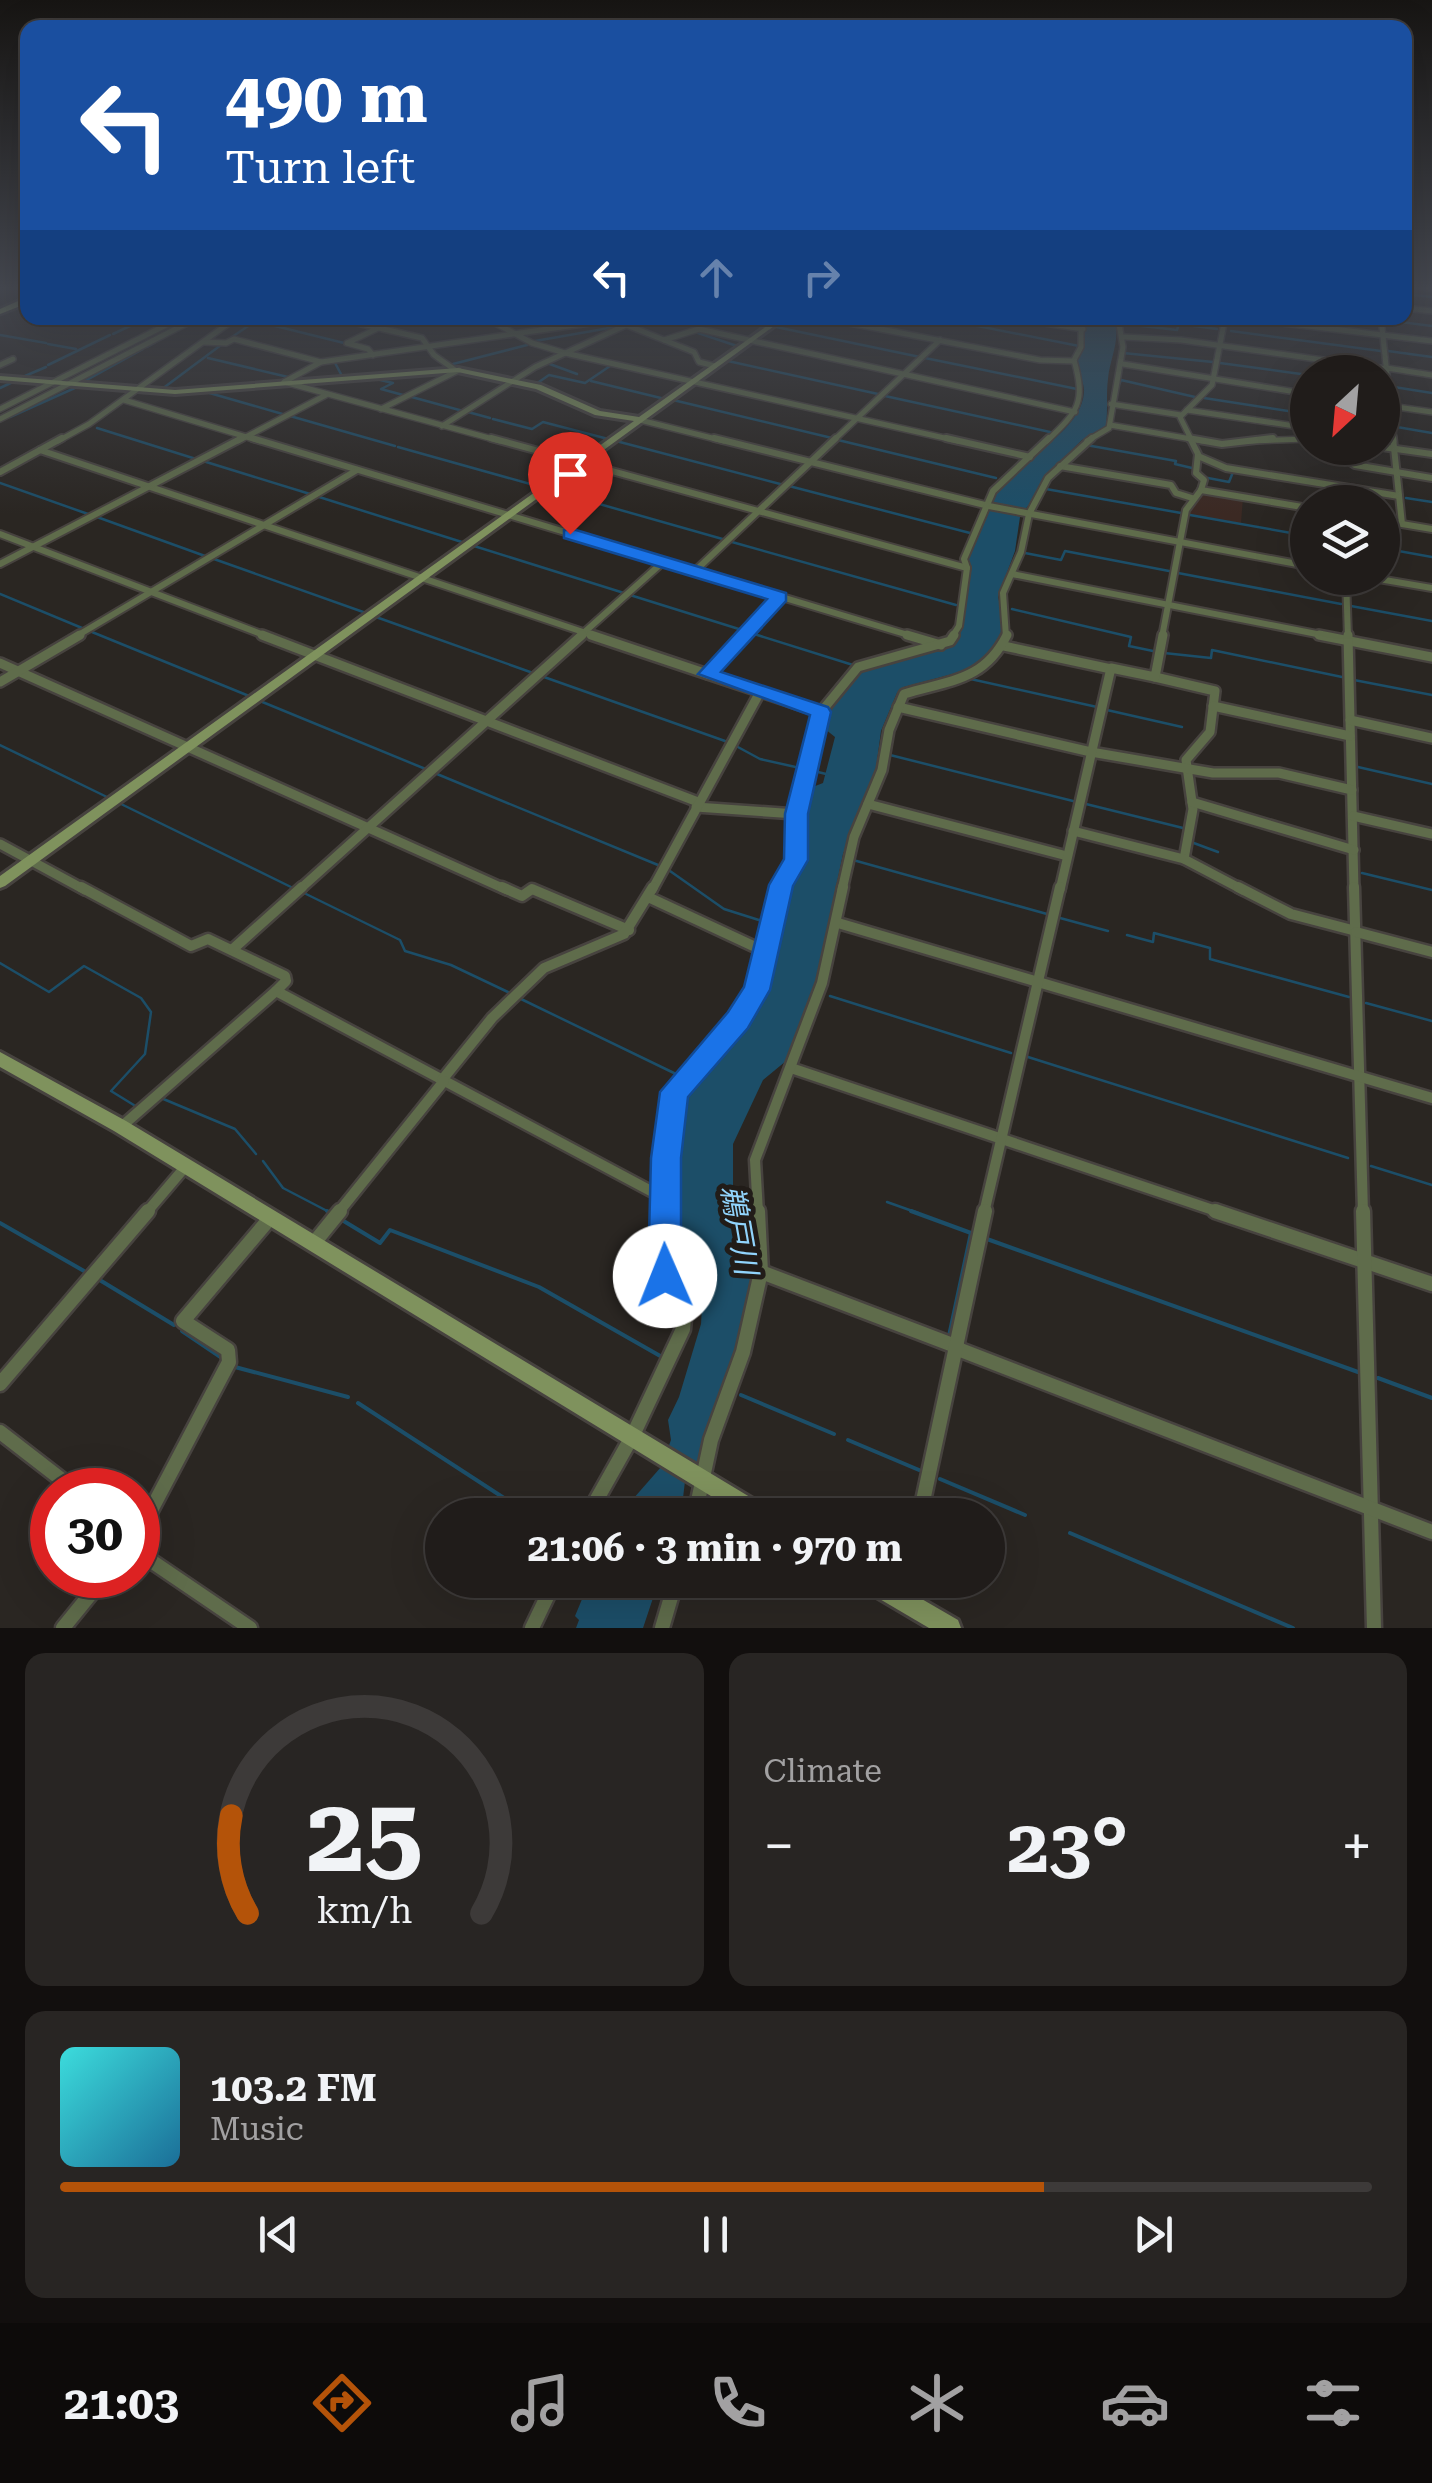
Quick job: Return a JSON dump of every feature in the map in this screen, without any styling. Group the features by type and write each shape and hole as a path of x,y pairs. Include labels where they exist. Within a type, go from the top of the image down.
{"street":[{"path":"1,407 94,363"},
{"path":"0,419 112,363"},
{"path":"0,472 124,400 175,363"},
{"path":"284,382 320,363"},
{"path":"449,363 458,370"},
{"path":"442,426 543,363"},
{"path":"616,363 1030,457"},
{"path":"702,363 715,366"},
{"path":"0,884 719,363"},
{"path":"843,363 1076,412"},
{"path":"695,572 916,363"},
{"path":"598,1498 633,1435 684,1319 665,1276 664,1198 674,1092 738,1020 757,990 781,885 796,860 796,814 821,712 858,667 950,642 960,626 964,559 995,488 1076,412 1082,390 1074,363"},
{"path":"1184,412 1213,380 1216,363"},
{"path":"697,1498 711,1440 743,1352 761,1272 755,1160 822,984 852,848 882,770 898,708 911,689 984,669 1004,646 1008,622 1003,593 1012,574 1027,514 1048,478 1082,444 1106,432 1123,364 1290,391"},
{"path":"0,378 175,392 458,370 541,388 589,411 640,420 988,506 1290,563"},
{"path":"381,409 458,370"},
{"path":"1400,370 1432,374"},
{"path":"284,382 966,568"},
{"path":"0,564 326,394"},
{"path":"124,400 942,646"},
{"path":"1111,404 1290,426"},
{"path":"1400,408 1432,412"},
{"path":"1154,677 1179,542 1192,498 1201,490 1204,480 1196,473 1198,456 1184,412"},
{"path":"1110,425 1222,444 1290,438"},
{"path":"1400,449 1432,454"},
{"path":"40,450 821,712"},
{"path":"1198,456 1226,468 1331,485"},
{"path":"1354,465 1432,478"},
{"path":"1396,465 1398,485"},
{"path":"1060,466 1172,485 1176,494 1192,498"},
{"path":"0,682 356,470"},
{"path":"1201,490 1290,505"},
{"path":"1400,505 1402,524 1432,529"},
{"path":"0,534 697,805 796,814"},
{"path":"233,949 663,562"},
{"path":"1012,574 1432,657"},
{"path":"1400,583 1432,588"},
{"path":"1347,595 1374,1628"},
{"path":"708,674 780,597"},
{"path":"1004,646 1215,690 1210,732 1188,754 1185,768 1192,802 1184,858"},
{"path":"0,663 522,896 532,889 629,930"},
{"path":"924,1498 1000,1140 1111,669"},
{"path":"314,1243 492,1018 544,968 629,930 760,692"},
{"path":"1214,706 1350,736"},
{"path":"898,708 1091,752 1213,773 1278,773 1352,790"},
{"path":"1350,720 1432,738"},
{"path":"1192,802 1354,850"},
{"path":"868,804 1067,856"},
{"path":"1352,816 1432,834"},
{"path":"1073,831 1184,858 1291,914 1432,952"},
{"path":"0,844 191,946 208,938 285,976 286,981 207,1056 190,1064 122,1127"},
{"path":"648,897 766,952"},
{"path":"838,924 1432,1098"},
{"path":"276,991 664,1198"},
{"path":"0,1059 122,1127 733,1498"},
{"path":"791,1068 1432,1284"},
{"path":"0,1384 186,1166"},
{"path":"160,1493 229,1362 228,1350 183,1321 271,1217"},
{"path":"761,1272 1432,1532"},
{"path":"0,1432 46,1468"},
{"path":"160,1566 250,1628"},
{"path":"63,1628 87,1598"},
{"path":"532,1628 546,1598"},
{"path":"662,1628 671,1598"},
{"path":"914,1598 950,1628"}],"shaded area":[{"path":"1204,492 1243,498 1241,523 1187,514 1193,500"}],"water":[{"name":"鵜戸川","path":"1077,363 1111,363 1106,426 1082,440 1042,479 1041,488 1020,517 1015,551 998,597 1005,624 1002,640 979,667 904,687 897,693 881,731 876,769 843,854 814,992 786,1061 763,1080 733,1144 733,1186 749,1200 753,1275 737,1349 703,1437 701,1462 685,1481 683,1498 634,1498 661,1467 671,1440 668,1420 701,1324 702,1305 675,1278 669,1257 677,1100 686,1082 742,1022 760,994 785,889 801,856 805,790 823,783 835,737 820,725 823,715 858,671 944,649 952,643 962,629 971,569 967,559 993,497 1008,478 1073,419 1081,406 1084,388"},
{"path":"582,1598 653,1598 643,1628 576,1628 579,1620 575,1616"}],"waterway":[{"path":"48,365 52,363"},
{"path":"85,381 118,363"},
{"path":"162,389 197,363"},
{"path":"229,363 288,377"},
{"path":"335,363 342,376 371,374"},
{"path":"453,364 457,363"},
{"path":"547,363 577,374"},
{"path":"701,379 724,363"},
{"path":"737,363 878,394"},
{"path":"949,363 1077,389"},
{"path":"1220,363 1290,373"},
{"path":"536,384 549,375 585,383 613,364"},
{"path":"25,376 46,367"},
{"path":"376,379 393,383 381,389 403,395"},
{"path":"0,388 17,380"},
{"path":"1118,387 1121,380 1195,397"},
{"path":"591,381 665,399"},
{"path":"673,400 695,384"},
{"path":"10,417 77,387"},
{"path":"1400,388 1432,393"},
{"path":"206,392 286,415"},
{"path":"408,396 463,411"},
{"path":"885,396 1050,432"},
{"path":"1204,398 1290,411"},
{"path":"648,419 673,400"},
{"path":"673,400 832,438"},
{"path":"468,412 490,418"},
{"path":"290,416 395,446"},
{"path":"493,419 532,429 543,422 608,439"},
{"path":"97,428 196,459"},
{"path":"1400,428 1432,433"},
{"path":"616,441 622,437"},
{"path":"838,440 996,478"},
{"path":"588,462 616,441"},
{"path":"616,441 784,485"},
{"path":"1086,445 1176,461 1175,464 1192,468"},
{"path":"398,447 541,487"},
{"path":"203,461 310,494"},
{"path":"516,514 581,467"},
{"path":"1208,478 1229,482 1233,472"},
{"path":"0,483 88,514"},
{"path":"789,486 970,533"},
{"path":"1046,489 1181,513"},
{"path":"550,490 726,540"},
{"path":"316,496 465,543"},
{"path":"1406,498 1432,502"},
{"path":"1190,515 1290,533"},
{"path":"97,517 205,556"},
{"path":"732,542 956,605"},
{"path":"474,546 624,593"},
{"path":"1025,553 1061,560 1065,551 1169,571"},
{"path":"1400,551 1432,557"},
{"path":"214,559 366,613"},
{"path":"1178,573 1341,604"},
{"path":"0,594 82,628"},
{"path":"630,595 742,630"},
{"path":"1351,606 1432,621"},
{"path":"1012,609 1131,637 1129,646 1153,651"},
{"path":"376,617 533,673"},
{"path":"92,632 249,696"},
{"path":"751,633 853,665"},
{"path":"1164,653 1211,658 1212,650 1342,677"},
{"path":"544,677 725,741"},
{"path":"966,678 1097,707"},
{"path":"1354,680 1432,695"},
{"path":"260,701 428,770"},
{"path":"1107,710 1182,727"},
{"path":"0,745 109,798"},
{"path":"736,746 760,759 800,768"},
{"path":"890,755 1073,801"},
{"path":"1358,767 1432,784"},
{"path":"810,770 826,774"},
{"path":"437,774 658,865"},
{"path":"119,803 293,888"},
{"path":"1086,804 1183,828"},
{"path":"1191,842 1218,852"},
{"path":"853,860 1047,914"},
{"path":"670,871 724,909 765,922"},
{"path":"1362,873 1432,890"},
{"path":"304,893 400,940 405,951 451,965 510,993"},
{"path":"1060,918 1108,931"},
{"path":"1127,935 1153,942 1154,933 1210,948 1210,959 1349,997"},
{"path":"0,963 49,992 84,966 141,998 151,1012 145,1054 111,1091 137,1107"},
{"path":"830,996 1011,1053"},
{"path":"521,999 676,1074"},
{"path":"1366,1003 1432,1021"},
{"path":"1028,1057 1348,1158"},
{"path":"161,1098 235,1129 256,1154"},
{"path":"263,1161 283,1188 331,1213 327,1211"},
{"path":"1371,1166 1432,1185"},
{"path":"887,1202 918,1213"},
{"path":"911,1211 971,1233 949,1336"},
{"path":"342,1220 380,1243 390,1230 539,1287 662,1357"},
{"path":"0,1223 84,1271"},
{"path":"987,1239 1358,1372"},
{"path":"98,1279 174,1325"},
{"path":"182,1331 222,1358"},
{"path":"235,1367 348,1397"},
{"path":"1378,1378 1432,1398"},
{"path":"741,1395 834,1434"},
{"path":"358,1403 504,1498"},
{"path":"848,1440 919,1470"},
{"path":"940,1479 1025,1515"},
{"path":"1070,1533 1293,1628"}],"route":[{"path":"570,534 780,597 708,674 821,712 796,814 796,860 781,885 757,990 738,1020 674,1092 666,1158 665,1276"}]}
